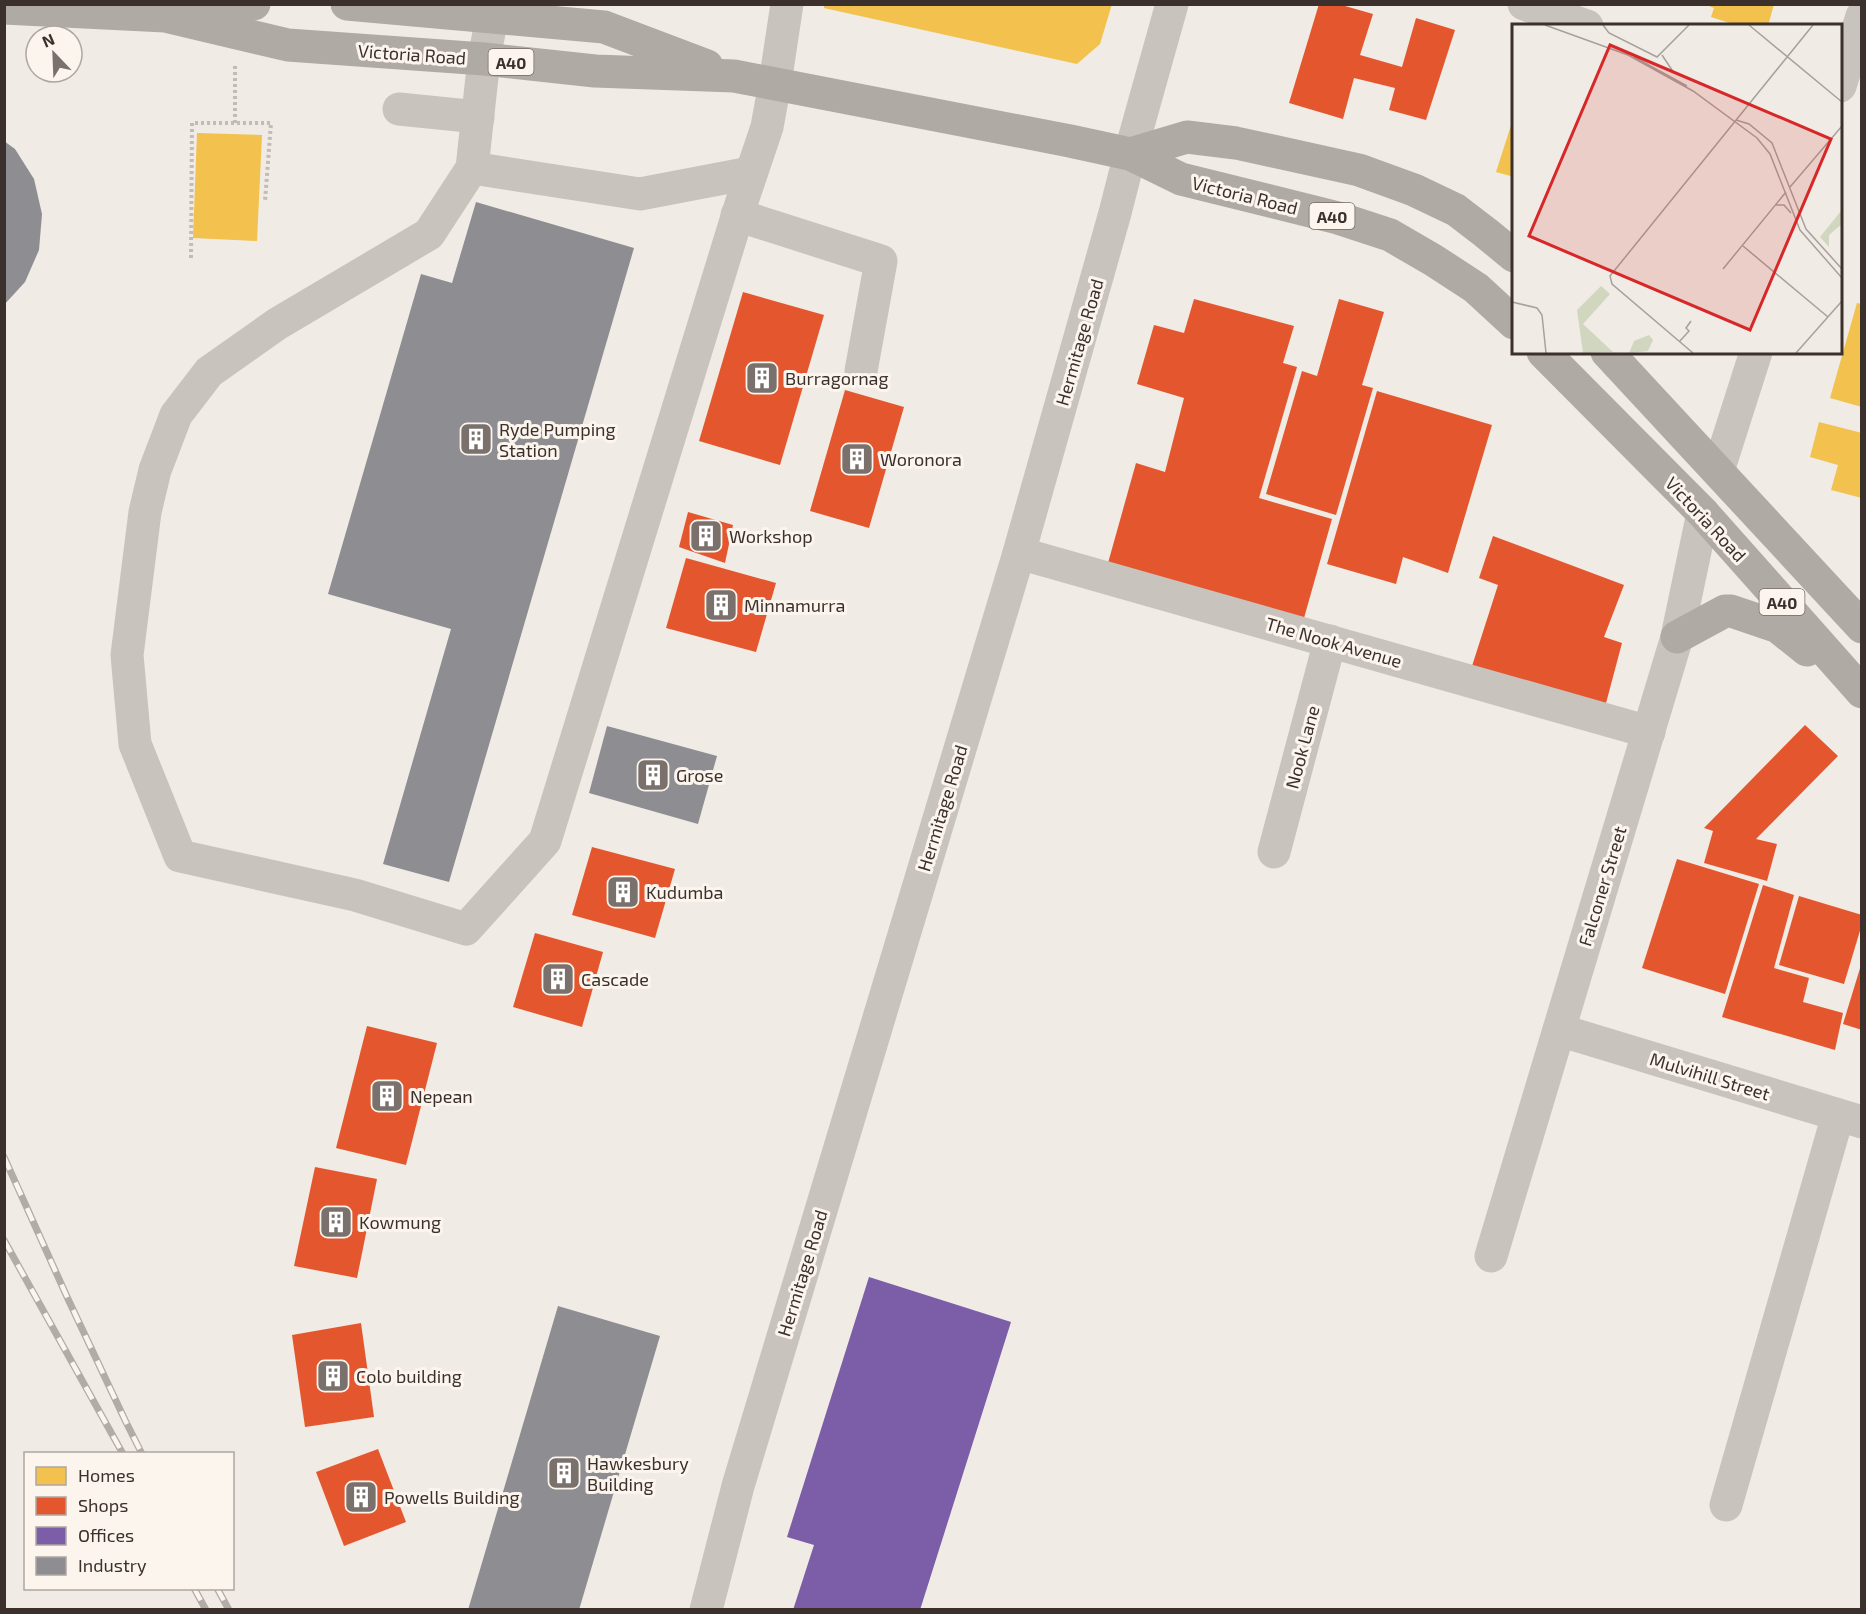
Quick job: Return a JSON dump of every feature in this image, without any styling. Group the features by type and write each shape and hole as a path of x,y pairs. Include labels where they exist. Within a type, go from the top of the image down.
{"highway":[{"name":"Victoria Road","path":"165,16 254,4"},
{"name":"Victoria Road","path":"347,4 604,27 734,76"},
{"path":"546,4 604,27"},
{"name":"Victoria Road","path":"4,8 165,16 288,45 484,59 595,71 734,76 1130,154 1181,180 1338,218 1390,235 1476,288 1512,321"},
{"name":"Victoria Road","path":"1130,154 1186,137 1236,143 1359,170 1414,190 1456,210 1512,254"},
{"name":"Victoria Road","path":"1545,354 1703,513 1861,692"},
{"name":"A40","path":"1609,354 1862,627"},
{"path":"1677,637 1725,611 1731,611 1778,627 1861,692"}],"street":[{"path":"492,17 484,59 472,168 429,234 277,324 209,372 176,415 155,470 145,512 127,655 135,744 180,856 355,895 466,929 545,841 750,173 767,127 787,4"},
{"name":"Hermitage Road","path":"706,1610 741,1474 1019,553 1172,4"},
{"path":"1524,4 1581,24"},
{"path":"1842,80 1862,16"},
{"path":"399,109 478,117"},
{"path":"472,168 640,194 750,173"},
{"path":"737,215 881,261 861,371"},
{"path":"1718,471 1755,354"},
{"name":"Falconer Street","path":"1491,1256 1677,637 1703,513"},
{"name":"The Nook Avenue","path":"1019,553 1649,732"},
{"name":"Nook Lane","path":"1274,852 1330,641"},
{"name":"Mulvihill Street","path":"1559,1030 1850,1119"},
{"path":"1726,1505 1850,1119"}],"path":[{"path":"235,62 235,123"},
{"path":"191,258 192,123 271,123 265,201"}],"building: Homes":[{"path":"824,4 1112,4 1100,44 1077,64 824,8"},
{"path":"1704,4 1774,4 1769,24 1733,24 1711,17 1714,8"},
{"path":"1512,122 1512,176 1496,172"},
{"path":"197,133 262,135 257,241 193,238"},
{"path":"1857,303 1862,304 1862,407 1830,398"},
{"path":"1819,422 1862,433 1862,498 1831,490 1838,465 1810,457"}],"building: Shops":[{"path":"1319,4 1338,4 1373,14 1360,55 1402,67 1416,18 1455,30 1426,120 1389,110 1395,88 1354,78 1343,119 1289,103"},
{"name":"Burragornag","path":"743,292 824,315 780,465 699,441"},
{"path":"1194,299 1294,326 1283,363 1297,367 1259,498 1332,519 1304,618 1108,563 1136,463 1165,472 1184,398 1137,384 1154,325 1184,333"},
{"path":"1339,299 1384,312 1362,385 1373,388 1336,515 1266,494 1302,371 1317,376"},
{"name":"Woronora","path":"845,390 904,407 869,528 810,511"},
{"path":"1377,391 1492,425 1448,573 1403,557 1396,584 1327,564"},
{"name":"Workshop","path":"688,512 733,525 725,563 679,547"},
{"path":"1493,536 1624,585 1604,637 1622,643 1605,707 1472,666 1498,585 1479,578"},
{"name":"Minnamurra","path":"686,558 776,583 756,652 666,628"},
{"path":"1805,725 1838,756 1756,839 1777,844 1767,881 1704,863 1713,831 1704,828"},
{"name":"Kudumba","path":"592,847 675,869 655,938 572,915"},
{"path":"1677,859 1759,884 1725,994 1642,968"},
{"path":"1763,885 1794,895 1774,968 1809,978 1803,1002 1843,1013 1835,1050 1722,1017"},
{"path":"1799,896 1862,915 1862,924 1844,984 1779,965"},
{"name":"Cascade","path":"535,933 603,952 582,1027 513,1007"},
{"path":"1862,965 1862,1030 1843,1024"},
{"name":"Nepean","path":"367,1026 437,1043 406,1165 336,1148"},
{"name":"Kowmung","path":"315,1167 377,1179 357,1278 294,1266"},
{"name":"Colo building","path":"361,1323 374,1417 305,1427 292,1335"},
{"name":"Powells Building","path":"378,1449 406,1522 344,1546 316,1472"}],"building: Offices":[{"path":"869,1277 1011,1322 920,1610 793,1610 814,1545 787,1537"}],"building: Industry":[{"path":"4,141 15,149 34,179 42,214 39,250 25,282 4,305"},
{"name":"Ryde Pumping Station","path":"476,202 634,248 449,882 383,864 451,629 328,594 421,274 452,283"},
{"name":"Grose","path":"607,726 717,756 698,824 589,793"},
{"name":"Hawkesbury Building","path":"558,1306 660,1336 579,1610 468,1610"}],"railway":[{"path":"4,1157 141,1452"},
{"path":"4,1240 122,1452"},
{"path":"195,1590 206,1610"},
{"path":"218,1590 229,1610"}],"place":[{"name":"Burragornag","path":"762,378"},
{"name":"Ryde Pumping Station","path":"476,439"},
{"name":"Woronora","path":"857,459"},
{"name":"Workshop","path":"706,536"},
{"name":"Minnamurra","path":"721,605"},
{"name":"Grose","path":"653,775"},
{"name":"Kudumba","path":"623,892"},
{"name":"Cascade","path":"558,979"},
{"name":"Nepean","path":"387,1096"},
{"name":"Kowmung","path":"336,1222"},
{"name":"Colo building","path":"333,1376"},
{"name":"Hawkesbury Building","path":"564,1473"},
{"name":"Powells Building","path":"361,1497"}]}
